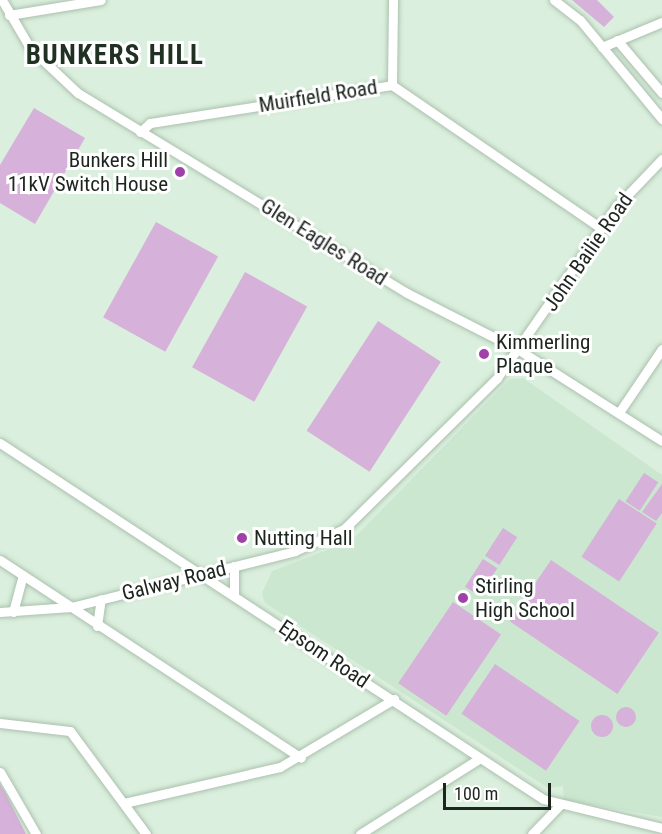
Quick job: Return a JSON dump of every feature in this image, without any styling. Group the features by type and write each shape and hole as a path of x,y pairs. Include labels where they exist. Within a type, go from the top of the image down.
{"street":[{"name":"Glen Eagles Road","path":"2,0 9,15 51,71 140,132 406,292 519,350 620,411 662,441"},
{"path":"9,15 101,0"},
{"path":"392,85 393,0"},
{"path":"554,0 602,47 662,119"},
{"path":"602,47 662,22"},
{"path":"617,40 662,93"},
{"name":"Muirfield Road","path":"140,132 150,123 392,85 601,228"},
{"name":"John Bailie Road","path":"519,350 601,228 662,159"},
{"path":"620,411 662,349"},
{"name":"Galway Road","path":"0,612 71,607 313,545 344,529 519,350"},
{"name":"Epsom Road","path":"0,443 234,594 480,758 560,806 662,828"},
{"path":"0,560 97,626 301,758"},
{"path":"234,566 234,594"},
{"path":"13,612 23,575"},
{"path":"97,626 101,599"},
{"path":"124,803 301,758 394,699"},
{"path":"0,723 70,731 146,834"},
{"path":"360,834 480,758"},
{"path":"0,772 36,834"},
{"path":"532,834 560,806"}],"shaded area":[{"path":"572,0 597,0 614,17 604,27"},
{"path":"34,108 85,138 35,224 0,203 0,165"},
{"path":"156,222 218,256 165,352 103,317"},
{"path":"245,272 307,306 254,402 192,367"},
{"path":"378,321 441,362 370,472 307,431"},
{"name":"Stirling High School","path":"523,378 662,475 662,817 564,800 563,786 548,788 265,603 262,593 272,571 351,541 510,379"},
{"path":"644,473 658,482 640,511 625,502"},
{"path":"662,484 662,513 656,521 642,512"},
{"path":"619,499 657,524 619,581 581,557"},
{"path":"503,528 517,537 499,565 485,556"},
{"path":"483,559 497,568 479,596 465,587"},
{"path":"551,560 659,633 617,694 510,621"},
{"path":"453,602 501,634 446,716 398,683"},
{"path":"495,664 580,721 546,771 461,714"},
{"path":"626,707 633,710 636,717 633,724 626,727 619,724 616,717 619,710"},
{"path":"598,715 606,715 613,722 613,730 606,737 598,737 591,730 591,722"},
{"path":"0,784 6,794 26,834 0,834"}],"place":[{"name":"Bunkers Hill 11kV Switch House","path":"180,172"},
{"name":"Kimmerling Plaque","path":"484,354"},
{"name":"Nutting Hall","path":"242,538"},
{"name":"Stirling High School","path":"463,598"}],"district":[{"name":"BUNKERS HILL","path":"115,56"}]}
